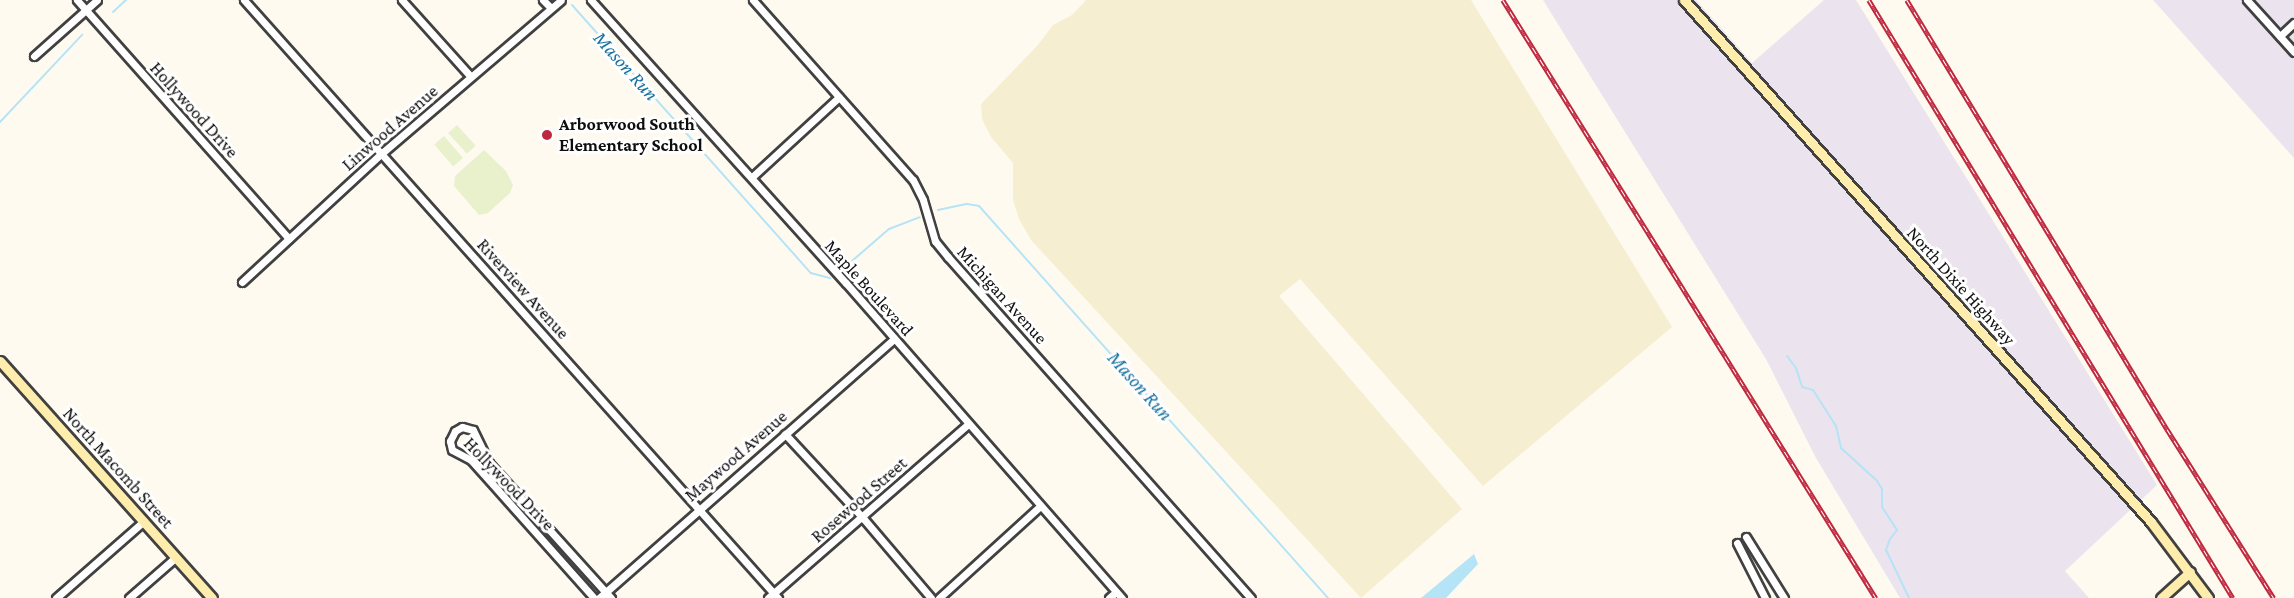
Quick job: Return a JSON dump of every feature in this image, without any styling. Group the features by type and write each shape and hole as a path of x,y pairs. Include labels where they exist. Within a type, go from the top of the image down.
{"main road":[{"name":"North Dixie Highway","path":"1684,0 2151,522 2208,598"},
{"name":"North Macomb Street","path":"0,361 176,557 207,596"},
{"path":"2161,598 2190,572"}],"street":[{"name":"Hollywood Drive","path":"77,0 289,239"},
{"path":"34,56 97,0"},
{"name":"Riverview Avenue","path":"244,0 773,596"},
{"path":"402,0 471,77"},
{"path":"543,0 551,9"},
{"name":"Linwood Avenue","path":"242,282 382,153 561,0"},
{"name":"Maple Boulevard","path":"591,0 752,177 1122,598"},
{"name":"Michigan Avenue","path":"753,0 913,180 923,200 935,241 941,249 1251,598"},
{"path":"2247,0 2294,52"},
{"path":"2280,36 2294,23"},
{"path":"752,177 839,98"},
{"name":"Maywood Avenue","path":"596,598 608,595 697,509 894,339"},
{"name":"Rosewood Street","path":"773,596 968,424"},
{"name":"Hollywood Drive","path":"596,598 471,460 452,450 450,441 455,431 462,427 473,430 489,463 608,595"},
{"path":"785,434 863,518 931,598"},
{"path":"939,598 1041,506"},
{"path":"56,598 144,521"},
{"path":"1746,537 1784,598"},
{"path":"1737,543 1766,598"},
{"path":"1744,556 1754,550"},
{"path":"129,598 176,557"},
{"path":"1109,598 1116,592"}],"shaded area":[{"path":"1086,0 1471,0 1672,327 1483,486 1300,279 1279,296 1462,509 1361,598 1031,240 1019,219 1013,200 1013,163 991,137 982,119 981,104 1038,45 1053,25 1072,15"},
{"path":"1543,0 1696,0 1752,63 1824,0 1856,0 2157,485 2065,571 2089,598 1900,598 1816,458 1766,359"},
{"path":"2153,0 2294,0 2294,158"}],"green space":[{"path":"457,125 476,146 467,154 448,133"},
{"path":"444,136 463,158 453,166 434,145"},
{"path":"484,150 506,171 513,185 510,193 488,213 479,215 454,186 455,176"}],"water":[{"path":"1474,554 1478,564 1446,598 1421,598"}],"waterway":[{"name":"Mason Run","path":"113,12 126,0"},
{"name":"Mason Run","path":"572,5 811,273 830,278"},
{"name":"Mason Run","path":"0,122 82,35"},
{"name":"Mason Run","path":"938,210 967,204 979,206 1328,598"},
{"name":"Mason Run","path":"845,267 889,229 920,217"},
{"path":"1787,356 1796,368 1802,387 1813,390 1836,426 1841,448 1877,481 1882,489 1882,507 1897,530 1886,550 1909,598"}],"railway":[{"path":"1503,0 1876,598"},
{"path":"1869,0 2233,598"},
{"path":"1907,0 2167,429 2274,598"}],"place":[{"name":"Arborwood South Elementary School","path":"547,135"}]}
